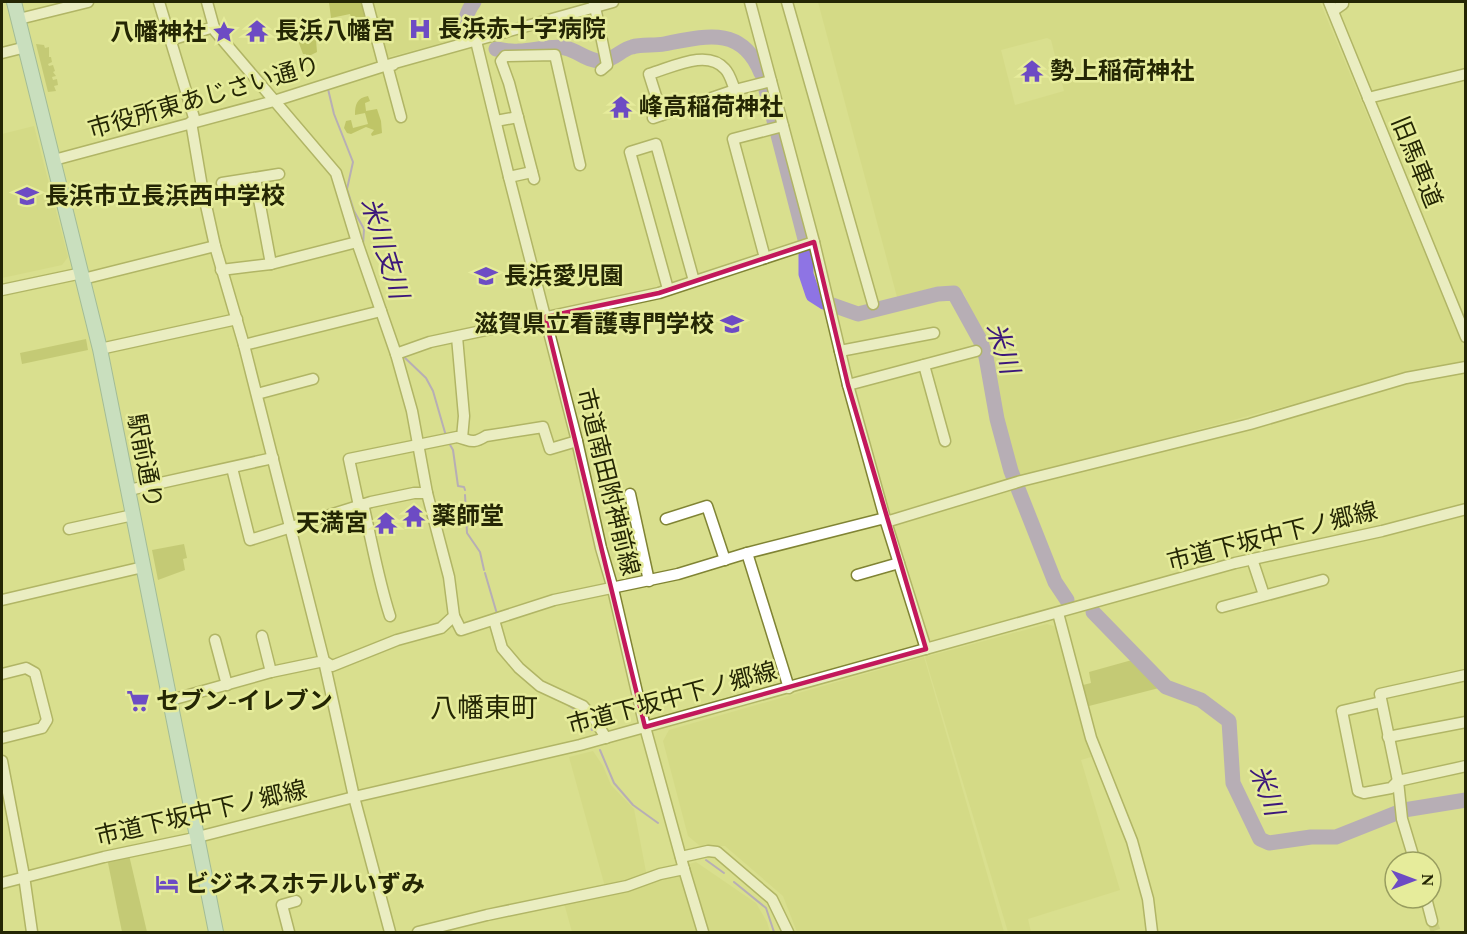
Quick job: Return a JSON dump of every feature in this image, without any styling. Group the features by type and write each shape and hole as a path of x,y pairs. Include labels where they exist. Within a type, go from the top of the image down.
{"main road":[{"name":"駅前通り","path":"14,2 100,350 216,933"}],"street":[{"path":"19,19 88,2"},
{"path":"159,2 193,122 202,187 215,246 237,319 292,527 354,797 390,933"},
{"path":"207,2 215,32 336,173 396,354 412,411 427,493 448,577 454,616 461,630 554,600 649,581 747,553 886,520 1015,482 1250,424 1406,378 1466,367"},
{"path":"367,2 401,117"},
{"name":"市役所東あじさい通り","path":"54,160 274,101 385,66 477,47 594,4 613,2"},
{"path":"750,2 814,242 848,385 886,520 926,649"},
{"path":"787,2 873,304"},
{"path":"1331,6 1343,4 1343,2"},
{"path":"594,4 605,64"},
{"name":"旧馬車道","path":"1331,6 1466,337"},
{"path":"170,40 214,27"},
{"path":"2,53 26,47"},
{"path":"385,66 420,61 463,50 473,52 477,47"},
{"name":"市道南田附神前線","path":"477,47 508,177 577,441 645,727 703,933"},
{"path":"508,177 533,176 502,58 506,56 555,55 580,165"},
{"path":"735,90 728,71 720,64 710,60 694,60 649,74 657,117 735,90 771,81"},
{"path":"1368,98 1466,74"},
{"path":"496,121 518,117"},
{"path":"765,258 733,139 783,126"},
{"path":"668,290 630,152 648,143 656,144 694,281"},
{"path":"222,183 279,174"},
{"path":"255,178 271,264"},
{"path":"221,270 271,264 357,242"},
{"path":"396,354 430,342 668,290 814,242"},
{"path":"2,290 82,276 215,246"},
{"path":"244,345 381,310"},
{"path":"100,350 237,319"},
{"path":"840,351 934,333"},
{"path":"458,337 464,416 462,438"},
{"path":"848,385 976,351"},
{"path":"924,365 945,441"},
{"path":"257,394 313,379"},
{"path":"390,616 379,582 372,541 349,459 457,437 468,442 477,441 486,436 543,427 550,449 577,441"},
{"path":"129,490 273,458"},
{"path":"232,468 250,540 361,505 414,493 427,493"},
{"path":"630,494 649,581"},
{"path":"666,519 707,506 725,560"},
{"name":"市道下坂中下ノ郷線","path":"2,883 606,738 1252,559 1382,531 1466,509"},
{"path":"69,529 133,515"},
{"path":"747,553 789,688"},
{"path":"1252,559 1264,596"},
{"path":"857,575 899,564"},
{"path":"2,600 143,567"},
{"path":"1222,607 1323,580"},
{"path":"1058,613 1091,738 1132,841 1148,899 1152,933"},
{"path":"171,700 271,672 324,661 332,666 397,640 434,631 454,616"},
{"path":"494,620 502,648 519,668 540,686 583,706 596,720 606,738"},
{"path":"262,636 271,672"},
{"path":"215,640 227,685"},
{"path":"2,674 26,668 35,674 47,720 42,728 2,738"},
{"path":"1412,850 1380,694 1466,675"},
{"path":"1381,702 1342,711 1358,791 1364,793 1391,788 1398,781 1466,766"},
{"path":"1388,737 1466,722"},
{"path":"2,761 24,876 32,933"},
{"path":"681,856 708,851 717,852 772,899 788,933"},
{"path":"418,933 487,915 627,886 660,874 684,869"},
{"path":"289,933 282,905 296,901"},
{"path":"1429,910 1432,921"}],"highlighted area":[{"path":"814,242 848,385 926,649 645,727 545,317 659,293"}],"shaded area":[{"path":"329,2 363,2 369,29 359,31 357,36 350,14 331,18"},
{"name":"長浜赤十字病院","path":"372,2 468,2 461,15 464,35 388,57 384,55"},
{"path":"818,2 1320,2 1465,350 1465,362 1426,368 1019,478 1006,439 989,347 964,294 953,287 940,286 897,297","holes":["1047,38 1051,40 1064,91 1015,105 1001,50"]},
{"path":"302,28 321,30 316,40 317,52 307,57 303,54 294,30"},
{"path":"36,44 44,45 45,48 49,47 49,57 52,62 48,64 53,65 55,71 53,72 56,76 52,77 53,80 57,79 58,85 54,86 56,91 48,92"},
{"path":"368,96 370,101 365,103 366,111 377,109 382,133 372,136 374,130 366,127 351,134 347,133 344,128 346,121 351,120 353,128 368,124 365,113 355,115 355,108 361,98"},
{"name":"長浜市立長浜西中学校","path":"34,126 68,257 62,265 2,278 2,134"},
{"path":"86,339 88,350 22,364 20,353"},
{"path":"184,544 187,558 183,559 185,570 158,580 152,550"},
{"path":"1047,624 1057,627 1091,757 1081,760 1120,890 1028,919 1031,932 1008,932 925,657"},
{"path":"924,657 1004,932 797,932 783,896 725,846 700,846 688,836 663,741 669,730"},
{"path":"1132,660 1159,688 1089,706 1083,685 1091,683 1089,672"},
{"path":"593,751 603,766 611,785 634,809 647,877 696,862 756,903 770,932 572,932 564,903 607,894 569,757"},
{"path":"129,855 147,932 122,932 107,858"}],"waterway":[{"name":"米川","path":"469,37 466,18 474,2"},
{"name":"米川","path":"496,49 516,51 560,47 570,49 593,60 603,61 636,46 660,45 694,38 721,37 744,47 761,73"},
{"name":"米川支川","path":"328,89 334,114 353,162 347,189 354,211 364,229 363,245"},
{"name":"米川","path":"766,90 775,124"},
{"name":"米川","path":"777,131 805,239"},
{"name":"米川","path":"806,250 806,274 813,295 824,302 858,314 938,294 954,293 980,340 986,357 997,419 1011,471 1055,582 1067,600"},
{"name":"米川支川","path":"403,356 426,378 433,391 446,436"},
{"name":"米川支川","path":"449,443 453,450 458,486 464,487 465,490"},
{"name":"米川支川","path":"465,495 467,533 480,552 484,570"},
{"name":"米川支川","path":"485,573 497,614"},
{"name":"米川","path":"1093,612 1166,687 1201,700 1229,721 1233,783 1260,839 1269,843 1311,837 1336,837 1404,810 1466,800"},
{"name":"米川支川","path":"527,682 537,689"},
{"name":"米川支川","path":"568,705 587,718 592,730"},
{"name":"米川支川","path":"600,750 614,783 633,805 658,823"},
{"name":"米川支川","path":"706,860 724,873"},
{"name":"米川支川","path":"734,882 766,908 774,932"}],"tunnel":[{"path":"1432,921 1436,932"}],"place":[{"name":"長浜赤十字病院","path":"420,29"},
{"name":"長浜八幡宮","path":"257,31"},
{"name":"八幡神社","path":"224,32"},
{"name":"勢上稲荷神社","path":"1032,71"},
{"name":"峰高稲荷神社","path":"621,107"},
{"name":"長浜市立長浜西中学校","path":"27,196"},
{"name":"長浜愛児園","path":"486,276"},
{"name":"滋賀県立看護専門学校","path":"732,324"},
{"name":"薬師堂","path":"414,516"},
{"name":"天満宮","path":"386,523"},
{"name":"セブン-イレブン","path":"138,701"},
{"name":"ビジネスホテルいずみ","path":"167,884"}],"district":[{"name":"八幡東町","path":"484,708"}]}
